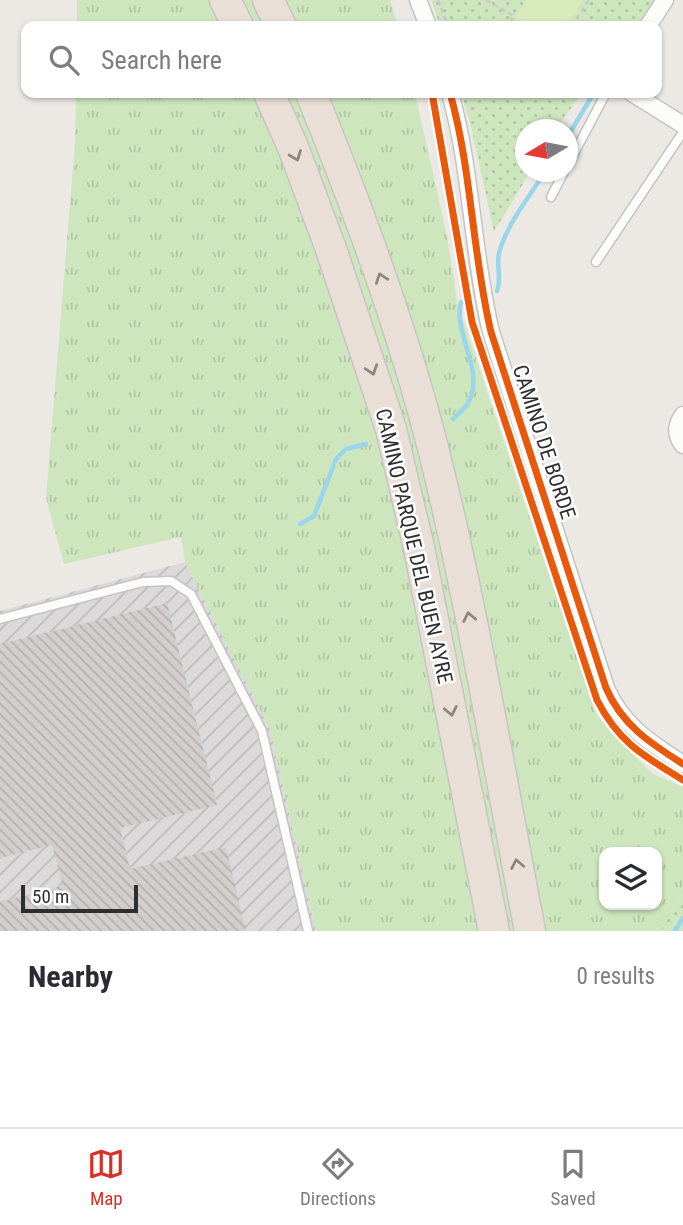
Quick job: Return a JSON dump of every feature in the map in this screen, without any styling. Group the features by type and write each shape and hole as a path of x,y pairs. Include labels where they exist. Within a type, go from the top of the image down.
{"highway":[{"path":"225,0 236,21"},
{"path":"268,0 278,21"},
{"name":"CAMINO PARQUE DEL BUEN AYRE","path":"271,98 327,237 391,429 419,548 494,931"},
{"name":"CAMINO PARQUE DEL BUEN AYRE","path":"313,98 364,228 406,352 433,449 456,547 530,931"}],"street":[{"path":"418,0 426,21"},
{"path":"651,21 665,0"},
{"name":"CAMINO DE BORDE","path":"451,98 464,156 484,303 491,332 606,688 621,716 634,730 683,764"},
{"path":"640,98 683,125"},
{"path":"682,444 677,432 678,422 683,415"}],"lane":[{"path":"578,146 603,98"},
{"path":"596,261 683,132"},
{"path":"551,197 559,182"},
{"path":"0,619 144,582 171,581 191,594 262,731 308,931"}],"path":[{"path":"438,0 446,21"},
{"path":"486,0 513,16 511,20"},
{"path":"575,21 589,0"}],"shaded area":[{"path":"185,562 270,729 316,931 0,931 0,611"}],"green space":[{"path":"77,0 390,0 396,21 77,21"},
{"path":"431,0 657,0 643,21 438,21"},
{"path":"526,0 583,0 570,21 520,21 515,18"},
{"path":"76,98 416,98 447,236 457,302 595,712 611,733 653,774 683,787 683,894 660,931 316,931 270,729 185,562 181,537 64,564 46,498 75,142"},
{"path":"463,98 578,98 563,119 515,119 515,182 524,182 494,232"},
{"path":"683,894 683,931 660,931"}],"building":[{"path":"167,603 217,805 120,828 130,869 226,847 246,931 0,931 0,902 63,886 52,845 0,858 0,644"}],"waterway":[{"path":"578,119 591,98"},
{"path":"497,291 498,258 503,242 538,182"},
{"path":"453,419 467,405 473,391 472,366 461,328 461,302"},
{"path":"300,524 314,516 336,459 346,449 366,444"},
{"path":"675,931 683,918"}],"cycle path":[{"path":"433,98 472,322 597,700 605,715 624,738 644,755 683,780"},
{"path":"451,98 463,152 491,332 606,688 620,713 638,732 683,764"}]}
